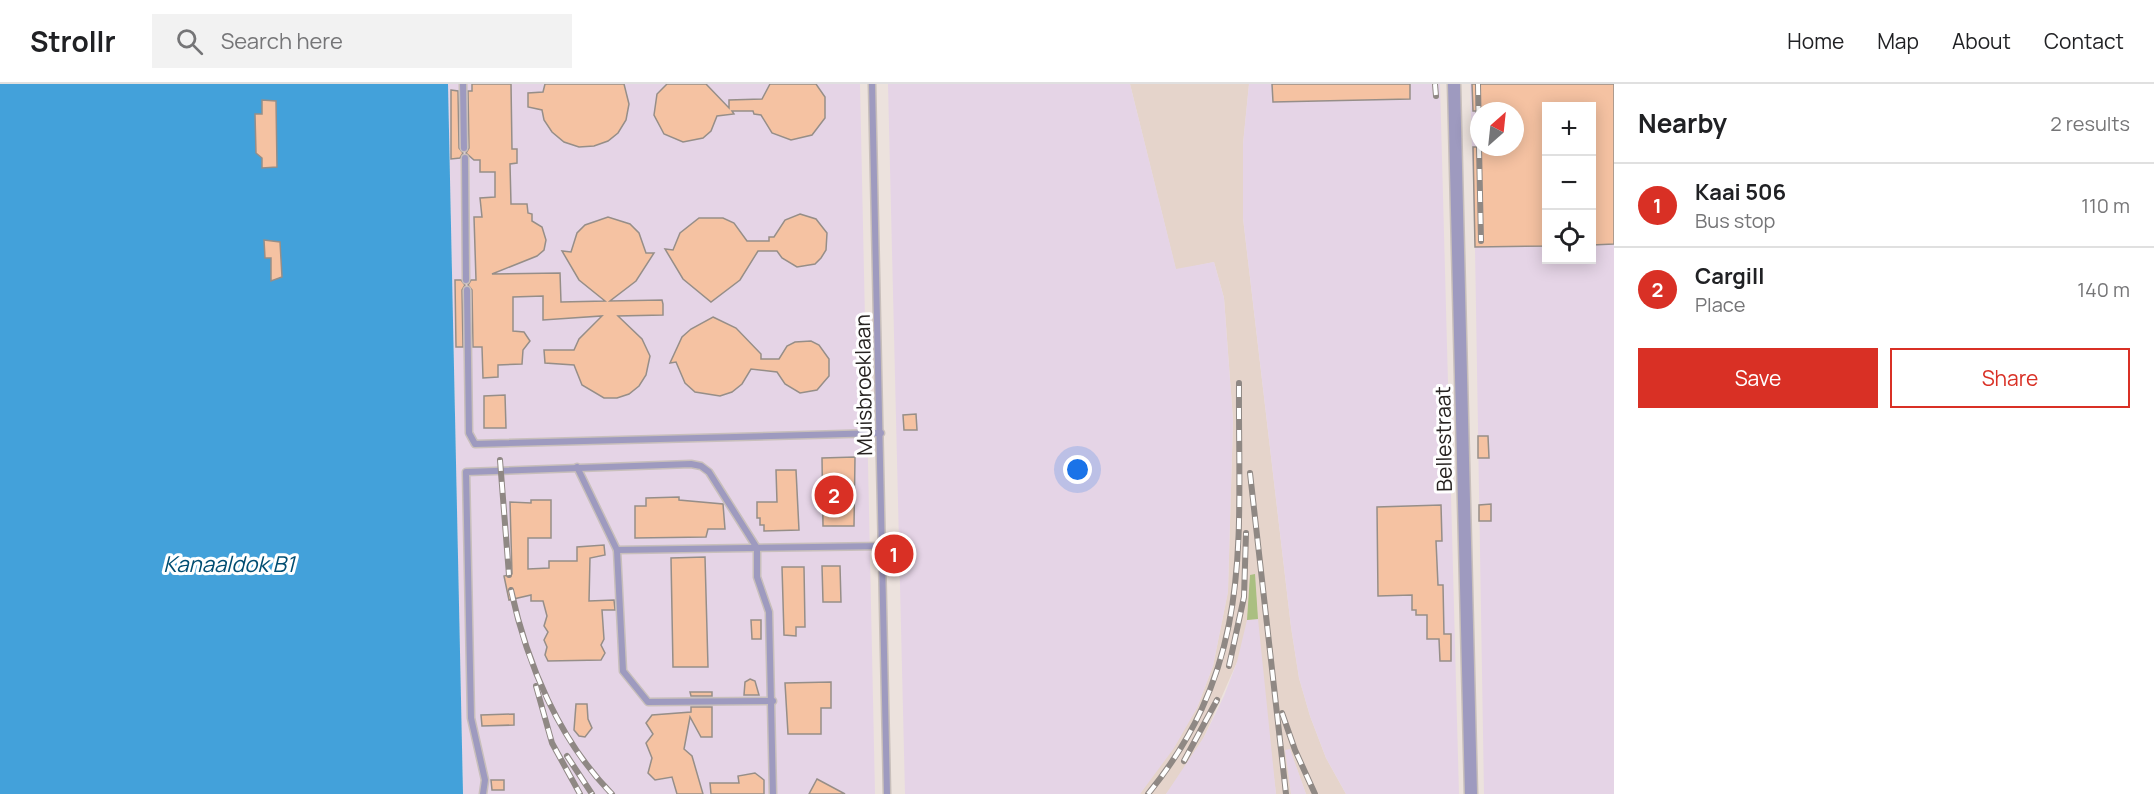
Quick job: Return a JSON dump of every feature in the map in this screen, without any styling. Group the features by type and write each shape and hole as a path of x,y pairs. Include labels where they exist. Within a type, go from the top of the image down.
{"street":[{"name":"Bellestraat","path":"1454,84 1471,794"}],"lane":[{"path":"463,84 464,148"},
{"name":"Muisbroeklaan","path":"872,84 884,546 887,794"},
{"path":"465,158 466,280"},
{"path":"466,290 469,433 475,444 881,433"},
{"path":"483,794 485,780 471,718 466,472 577,467 701,466 716,480 757,548 757,577 769,612 773,701 773,794"},
{"path":"577,467 617,550 623,671 648,702 773,701"},
{"path":"617,550 884,546"}],"shaded area":[{"path":"448,84 860,84 875,794 463,794"},
{"path":"888,84 1130,84 1176,269 1214,262 1224,298 1233,420 1228,592 1213,666 1197,708 1174,748 1140,794 905,794"},
{"path":"1130,84 1249,84 1243,144 1243,218 1291,627 1299,678 1310,716 1326,758 1346,794 1306,794 1290,750 1286,750 1291,794 1276,794 1271,754 1237,662 1204,737 1179,777 1166,794 1140,794 1197,708 1213,666 1228,591 1233,420 1224,298 1214,262 1176,270"},
{"path":"1249,84 1440,84 1459,794 1346,794 1326,758 1310,716 1299,678 1291,627 1243,218 1243,144"},
{"path":"1470,84 1614,84 1614,794 1484,794 1472,156 1524,156 1524,102 1471,102"},
{"path":"1258,619 1276,794 1166,794 1204,737 1224,696 1237,662 1247,620"},
{"path":"1290,749 1306,794 1291,794 1285,750"}],"green space":[{"path":"1255,574 1258,619 1247,620 1250,575"}],"water":[{"name":"Kanaaldok B1","path":"0,84 448,84 463,794 0,794"}],"building":[{"path":"472,84 511,84 512,149 517,149 517,163 510,164 511,204 527,204 528,213 532,214 532,221 542,227 546,240 544,250 537,256 492,274 560,273 561,302 605,301 579,280 562,251 571,252 577,233 585,225 608,217 630,224 639,233 646,253 654,253 636,281 610,301 662,300 663,304 663,315 618,316 642,339 650,356 646,375 639,386 629,394 617,398 604,398 582,385 574,365 545,363 544,350 574,350 579,339 602,316 543,320 543,296 513,297 513,331 524,332 530,341 523,350 522,364 498,365 498,377 483,378 482,347 473,347 472,290 468,285 471,280 476,280 474,217 482,217 480,198 495,197 495,172 480,172 480,160 474,160 466,153 469,148 468,91 472,91"},
{"path":"545,84 624,84 629,104 626,120 618,133 608,141 594,146 579,147 564,142 552,132 544,120 542,110 528,107 528,93 543,92"},
{"path":"667,84 706,84 729,108 729,100 762,99 770,84 816,84 825,97 825,118 812,135 791,140 772,133 761,115 754,114 753,111 732,111 734,114 717,116 711,131 703,138 683,142 664,134 654,115 657,94"},
{"path":"1272,84 1410,84 1410,99 1273,102"},
{"path":"1472,84 1614,84 1614,244 1596,245 1596,102 1542,102 1542,246 1475,247 1473,156 1524,156 1524,102 1473,102"},
{"path":"451,90 458,91 459,148 463,153 460,158 451,159"},
{"path":"262,100 276,101 277,167 262,168 262,158 256,153 255,114 262,114"},
{"path":"800,214 816,219 827,233 826,250 815,264 797,267 782,258 777,251 758,251 740,280 711,302 683,279 665,249 673,250 680,233 699,218 723,218 734,223 747,241 769,241 769,237 774,237 785,220"},
{"path":"264,240 280,242 282,277 271,281 271,258 265,258"},
{"path":"455,280 461,280 465,285 462,290 463,347 456,347"},
{"path":"713,317 736,328 761,354 761,359 779,359 787,346 795,342 811,341 819,345 829,359 829,376 817,390 800,393 785,384 777,372 751,369 742,384 732,392 720,396 695,392 685,383 676,362 670,363 682,337 691,329"},
{"path":"505,395 506,428 484,428 484,396"},
{"path":"916,414 917,430 904,430 903,415"},
{"path":"1478,436 1488,436 1489,458 1478,458"},
{"path":"855,457 854,526 823,526 822,458"},
{"path":"776,470 796,470 799,530 764,531 764,525 760,525 760,518 757,518 757,502 777,502"},
{"path":"679,497 679,500 723,504 725,529 708,529 706,537 635,538 635,506 646,506 646,498"},
{"path":"531,500 551,500 551,538 528,538 528,569 549,568 549,561 577,561 577,547 604,545 605,555 590,558 589,601 614,600 615,610 602,610 604,639 601,645 605,653 601,660 548,661 545,655 547,647 544,640 548,632 544,626 547,616 543,601 531,601 531,595 509,600 504,576 512,574 510,502 531,503"},
{"path":"1491,504 1491,521 1479,521 1479,505"},
{"path":"1441,505 1442,541 1436,541 1438,585 1443,585 1444,634 1451,634 1451,661 1440,661 1439,639 1427,639 1427,615 1416,615 1416,610 1412,610 1412,595 1378,596 1377,507"},
{"path":"705,557 708,667 673,667 671,558"},
{"path":"822,566 840,566 841,602 823,602"},
{"path":"782,567 804,567 805,627 796,627 796,636 784,635"},
{"path":"751,620 761,620 761,639 752,639"},
{"path":"750,679 755,681 759,695 744,695 745,682"},
{"path":"831,682 831,708 821,708 821,734 788,734 785,683"},
{"path":"690,692 712,692 712,696 691,696"},
{"path":"576,704 587,704 588,719 592,728 585,737 579,736 574,730"},
{"path":"691,707 712,707 712,737 701,737 690,717 684,749 692,756 703,794 677,794 672,777 655,780 648,773 652,758 646,743 653,734 646,723 652,715 691,712"},
{"path":"514,714 514,725 482,726 481,715"},
{"path":"755,773 764,780 764,794 711,794 710,783 739,783 738,776"},
{"path":"817,779 845,794 809,794"},
{"path":"491,780 504,780 504,790 492,790"}],"railway":[{"path":"1435,84 1436,96"},
{"path":"1478,84 1478,102"},
{"path":"1479,156 1481,241"},
{"path":"1148,794 1183,745 1207,696 1224,648 1233,599 1238,548 1239,383"},
{"path":"500,460 509,575"},
{"path":"1250,473 1286,794"},
{"path":"1229,666 1244,597 1246,533"},
{"path":"511,590 526,646 548,700 576,750 612,794"},
{"path":"536,686 552,743 580,794"},
{"path":"1184,761 1217,700"},
{"path":"1282,713 1295,750 1315,794"},
{"path":"567,756 592,794"}],"place":[{"name":"Cargill","path":"834,495"},
{"name":"Kaai 506","path":"894,554"}]}
